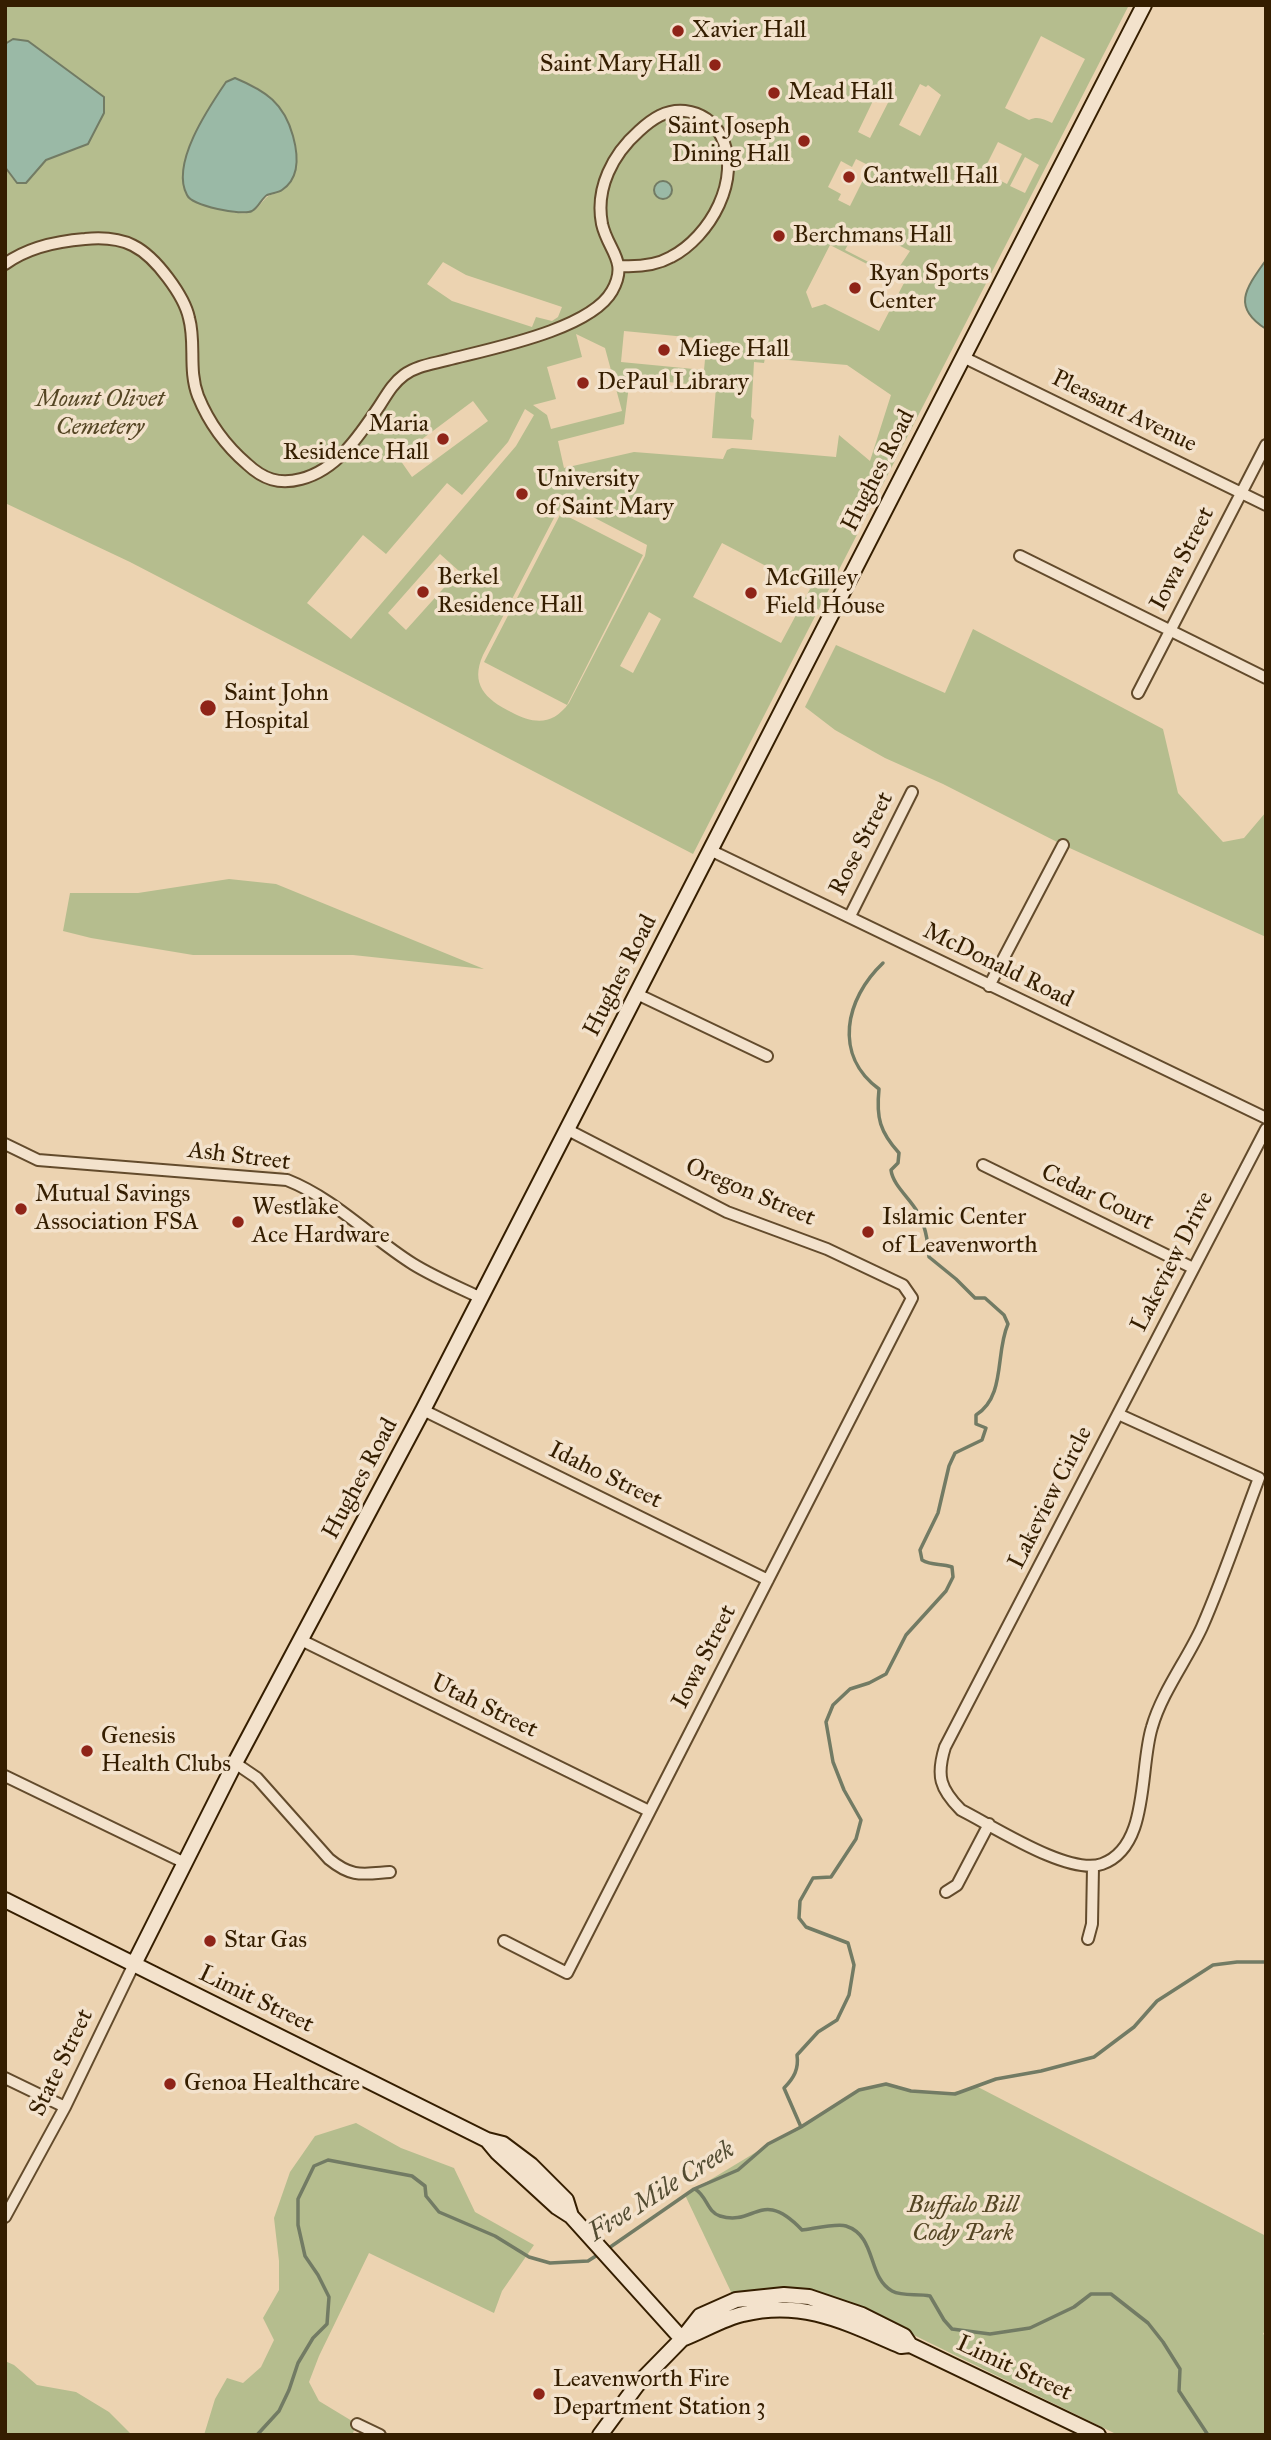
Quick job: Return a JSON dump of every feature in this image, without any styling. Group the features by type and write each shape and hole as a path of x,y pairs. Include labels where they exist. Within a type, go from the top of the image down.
{"street":[{"name":"Hughes Road","path":"134,1964 235,1763 423,1410 712,851 1144,5"},
{"path":"5,264 31,250 78,239 105,237 124,241 143,250 179,292 190,320 191,365 198,394 213,425 234,453 260,476 280,482 299,480 323,472 364,429 394,384 413,369 549,331 590,314 603,303 613,290 620,266 602,224 601,200 605,182 620,151 660,114 679,110 706,118 717,128 727,159 723,194 713,215 694,240 670,257 652,265 620,266"},
{"name":"Pleasant Avenue","path":"963,357 1266,505"},
{"name":"Iowa Street","path":"1139,693 1266,445"},
{"path":"1020,556 1266,678"},
{"name":"Rose Street","path":"850,916 912,792"},
{"path":"989,986 1063,845"},
{"name":"McDonald Road","path":"712,851 1266,1118"},
{"path":"637,994 767,1056"},
{"name":"Oregon Street","path":"568,1129 727,1212 827,1249 904,1285 912,1298"},
{"name":"Lakeview Drive","path":"1118,1414 1266,1129"},
{"name":"Ash Street","path":"5,1144 38,1160 287,1181 310,1189 362,1224 413,1264 481,1298"},
{"name":"Cedar Court","path":"983,1165 1193,1268"},
{"name":"Iowa Street","path":"504,1941 567,1973 912,1298"},
{"name":"Idaho Street","path":"423,1410 768,1580"},
{"name":"Lakeview Circle","path":"1118,1414 1259,1478 1201,1628 1152,1724 1144,1755 1137,1824 1128,1845 1105,1863 1093,1867 1076,1866 1058,1860 961,1810 949,1798 941,1780 940,1764 946,1747 1118,1414"},
{"name":"Utah Street","path":"300,1640 649,1811"},
{"path":"235,1763 257,1778 342,1869 356,1875 390,1872"},
{"path":"5,1776 185,1863"},
{"path":"946,1892 957,1885 989,1824"},
{"path":"1088,1939 1092,1924 1093,1867"},
{"name":"Limit Street","path":"5,1900 487,2140 556,2207 571,2216 682,2339 700,2316 736,2300 784,2295 809,2297 844,2308 904,2336 910,2344 1098,2435"},
{"name":"State Street","path":"5,2217 65,2107 134,1964"},
{"path":"5,2078 65,2107"},
{"path":"600,2435 637,2385 682,2339"},
{"path":"357,2424 380,2435"}],"green space":[{"name":"University of Saint Mary","path":"5,5 1129,5 693,854 130,562 5,503 5,167 13,179 33,176 41,165 52,157 78,149 104,97 28,41 13,39 5,44","holes":["1041,36 1085,59 1052,123 1032,119 1005,108","235,78 256,87 271,98 274,194 253,211 228,211 185,191 185,175 191,147 226,82","883,80 896,87 870,138 858,132","920,84 926,87 928,85 941,95 920,136 899,125","998,142 1022,154 1007,184 983,172","1025,157 1039,165 1025,193 1010,186","856,159 870,166 850,206 838,200 841,194 828,187 841,161 852,167","865,228 910,251 894,275 845,250 854,234","830,245 904,283 879,331 825,304 812,308 806,292","443,262 466,275 562,307 558,317 552,321 536,317 532,327 452,301 427,284","624,331 707,339 704,370 621,362","576,334 605,348 622,411 551,429 547,415 533,405 556,399 547,367 582,357","765,358 847,365 891,395 870,461 839,435 836,457 732,448 727,450 723,459 634,452 564,468 558,441 624,424 630,378 716,387 712,438 752,440 754,420 751,417 754,362 764,363","473,401 488,421 412,477 398,457","525,409 534,415 516,446 351,639 307,603 363,535 386,554 447,483 462,495 508,442","566,503 647,545 645,556 569,703 556,716 542,721 527,719 511,712 487,696 479,682 478,674 483,655 557,512","722,543 810,589 781,643 693,597","440,554 459,571 406,630 388,613","649,612 661,619 633,673 620,666"]},
{"path":"561,513 643,555 567,705 484,662"},
{"path":"973,629 1163,729 1178,793 1223,842 1244,838 1266,812 1266,937 1063,845 943,784 885,758 835,730 805,707 836,645 945,693"},
{"path":"229,879 276,884 484,969 353,955 193,955 63,931 70,893 138,893"},
{"name":"Buffalo Bill Cody Park","path":"886,2084 931,2093 953,2092 976,2086 1266,2236 1266,2329 1263,2334 1266,2336 1266,2435 1118,2435 836,2297 784,2288 732,2294 685,2195 859,2090"},
{"path":"356,2123 401,2148 454,2168 475,2212 534,2245 502,2291 494,2313 369,2253 309,2382 319,2401 357,2424 352,2435 204,2435 215,2399 227,2378 243,2383 261,2367 274,2340 263,2318 279,2290 274,2218 290,2172 315,2136"},
{"path":"5,2361 14,2365 37,2385 76,2392 109,2412 132,2435 5,2435"}],"shaded area":[{"path":"13,39 28,41 104,97 104,113 88,144 46,160 26,183 17,183 5,167 5,44"},
{"path":"235,78 265,93 279,107 289,125 296,150 295,172 288,185 267,195 252,211 247,212 218,209 198,203 187,195 183,182 187,152 194,136 226,82"},
{"path":"663,181 669,184 672,190 669,196 663,199 657,196 654,190 657,184"},
{"path":"1266,260 1266,329 1248,313 1245,297"}],"waterway":[{"path":"801,2127 784,2088 795,2073 797,2055 818,2032 837,2020 849,1995 854,1965 848,1943 806,1927 799,1918 800,1901 813,1878 831,1877 856,1839 861,1820 844,1790 833,1762 826,1722 833,1705 850,1689 886,1674 906,1635 946,1591 953,1577 952,1567 922,1560 920,1550 938,1513 949,1466 955,1453 982,1440 986,1428 976,1424 976,1415 992,1397 996,1386 1008,1324 1004,1315 985,1298 975,1298 929,1257 921,1218 892,1176 891,1170 898,1163 899,1153 887,1138 881,1124 879,1089 864,1075 855,1060 849,1027 860,993 883,963"},
{"name":"Five Mile Creek","path":"606,2250 694,2189 738,2170 768,2144 801,2127 859,2090 886,2084 911,2091 955,2094 996,2079 1094,2057 1134,2027 1157,2001 1213,1965 1266,1962"},
{"name":"Five Mile Creek","path":"257,2435 279,2411 298,2363 313,2338 327,2324 329,2297 305,2256 298,2225 298,2199 314,2166 328,2160 412,2176 425,2186 426,2196 439,2212 495,2236 529,2257 550,2263 588,2261 599,2254"},
{"path":"695,2189 712,2211 720,2216 732,2218 759,2211 777,2211 802,2230 842,2225 856,2231 868,2247 884,2285 896,2293 930,2296 952,2329 990,2334 1030,2328 1074,2307 1091,2294 1111,2294 1148,2323 1163,2342 1180,2369 1179,2391 1208,2435"}],"place":[{"name":"Xavier Hall","path":"678,31"},
{"name":"Saint Mary Hall","path":"715,65"},
{"name":"Mead Hall","path":"774,93"},
{"name":"Saint Joseph Dining Hall","path":"804,141"},
{"name":"Cantwell Hall","path":"849,177"},
{"name":"Berchmans Hall","path":"779,236"},
{"name":"Ryan Sports Center","path":"855,288"},
{"name":"Miege Hall","path":"664,350"},
{"name":"DePaul Library","path":"583,383"},
{"name":"Maria Residence Hall","path":"443,439"},
{"name":"University of Saint Mary","path":"522,494"},
{"name":"Berkel Residence Hall","path":"423,592"},
{"name":"McGilley Field House","path":"751,593"},
{"name":"Saint John Hospital","path":"208,708"},
{"name":"Mutual Savings Association FSA","path":"21,1209"},
{"name":"Westlake Ace Hardware","path":"238,1222"},
{"name":"Islamic Center of Leavenworth","path":"868,1232"},
{"name":"Genesis Health Clubs","path":"87,1751"},
{"name":"Star Gas","path":"210,1941"},
{"name":"Genoa Healthcare","path":"170,2084"},
{"name":"Leavenworth Fire Department Station 3","path":"539,2394"}],"park label":[{"name":"Mount Olivet Cemetery","path":"100,414"}]}
